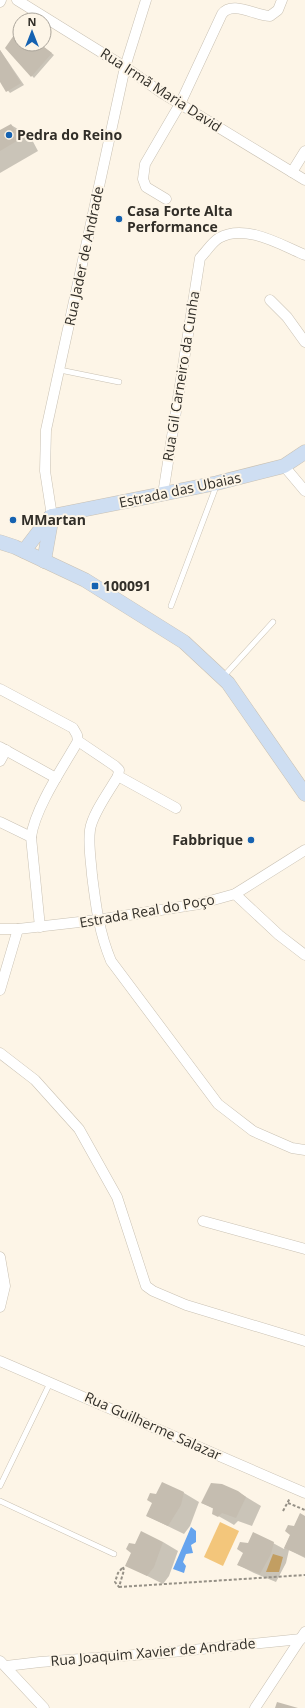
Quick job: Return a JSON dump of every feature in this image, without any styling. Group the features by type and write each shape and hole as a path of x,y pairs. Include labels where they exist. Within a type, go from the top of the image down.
{"main road":[{"name":"Estrada das Ubaias","path":"52,516 218,483 284,466 305,452"},
{"path":"24,551 52,516"},
{"name":"Rua Jader de Andrade","path":"44,561 52,516"},
{"path":"0,542 24,551 85,580 140,613 184,642 223,677 305,794"}],"street":[{"name":"Rua Irmã Maria David","path":"17,0 125,67 180,104 305,180"},
{"name":"Rua Jader de Andrade","path":"52,516 45,471 46,430 125,67 146,0"},
{"path":"166,199 146,187 143,179 145,164 180,104 224,10 235,7 270,16 278,10 282,0"},
{"path":"292,172 305,151"},
{"name":"Rua Gil Carneiro da Cunha","path":"163,494 200,258 218,239 226,234 238,232 252,233 305,255"},
{"path":"270,300 287,317 305,342"},
{"path":"284,466 305,491"},
{"path":"0,689 73,728 77,735 78,741 56,778 32,826 31,837 40,927"},
{"path":"78,741 115,766 118,770 118,776 96,814 90,829 91,862 97,920 102,940 112,961 218,1104 253,1131 292,1148 305,1150"},
{"path":"0,761 3,748 56,778"},
{"path":"118,776 176,808"},
{"path":"0,822 31,837"},
{"name":"Estrada Real do Poço","path":"0,929 40,927 97,920 198,904 235,894 305,850"},
{"path":"235,894 279,935 305,955"},
{"path":"0,990 18,929"},
{"path":"0,1053 35,1080 79,1129 117,1197 142,1278 146,1286 153,1291 186,1305 305,1341"},
{"path":"203,1221 305,1249"},
{"path":"0,1257 5,1286 1,1303"},
{"name":"Rua Guilherme Salazar","path":"0,1361 300,1491"},
{"path":"255,1708 303,1635"},
{"name":"Rua Joaquim Xavier de Andrade","path":"3,1664 162,1653 303,1635"},
{"path":"3,1664 44,1708"}],"lane":[{"path":"60,370 119,382"},
{"path":"171,606 218,483"},
{"path":"223,677 273,622"},
{"path":"0,1486 51,1382"},
{"path":"0,1501 114,1554"}],"path":[{"path":"283,1511 288,1503 300,1491"},
{"path":"288,1503 305,1510"},
{"path":"123,1567 124,1570 119,1587 115,1582 118,1572 123,1567"},
{"path":"119,1587 305,1575"}],"shaded area":[{"path":"220,1522 239,1531 223,1566 204,1557"},
{"path":"273,1554 283,1557 279,1572 266,1572"}],"water":[{"path":"191,1527 196,1531 196,1542 191,1545 193,1553 186,1554 183,1562 186,1566 184,1573 173,1569"}],"building":[{"path":"12,38 12,52 52,53 31,77 5,48"},
{"path":"0,50 21,83 6,92 0,82"},
{"name":"Pedra do Reino","path":"11,124 20,139 0,151 0,130"},
{"path":"162,1482 184,1492 181,1505 168,1526 146,1516 152,1503 147,1500 150,1493 156,1494"},
{"path":"211,1483 222,1484 238,1491 246,1497 236,1518 222,1513 218,1517 212,1514 213,1508 201,1503"},
{"path":"300,1513 305,1516 305,1557 284,1548 290,1535 285,1531 288,1525 294,1526"},
{"path":"141,1531 163,1542 154,1567 147,1576 125,1566 131,1553 126,1549 129,1543 135,1544"},
{"path":"253,1532 274,1542 271,1554 260,1574 237,1565 243,1553 237,1549 240,1542 248,1543"},
{"path":"277,1702 298,1708 275,1708"}],"place":[{"name":"Pedra do Reino","path":"9,135"},
{"name":"Casa Forte Alta Performance","path":"119,219"},
{"name":"MMartan","path":"13,520"},
{"name":"100091","path":"95,586"},
{"name":"Fabbrique","path":"251,840"}]}
